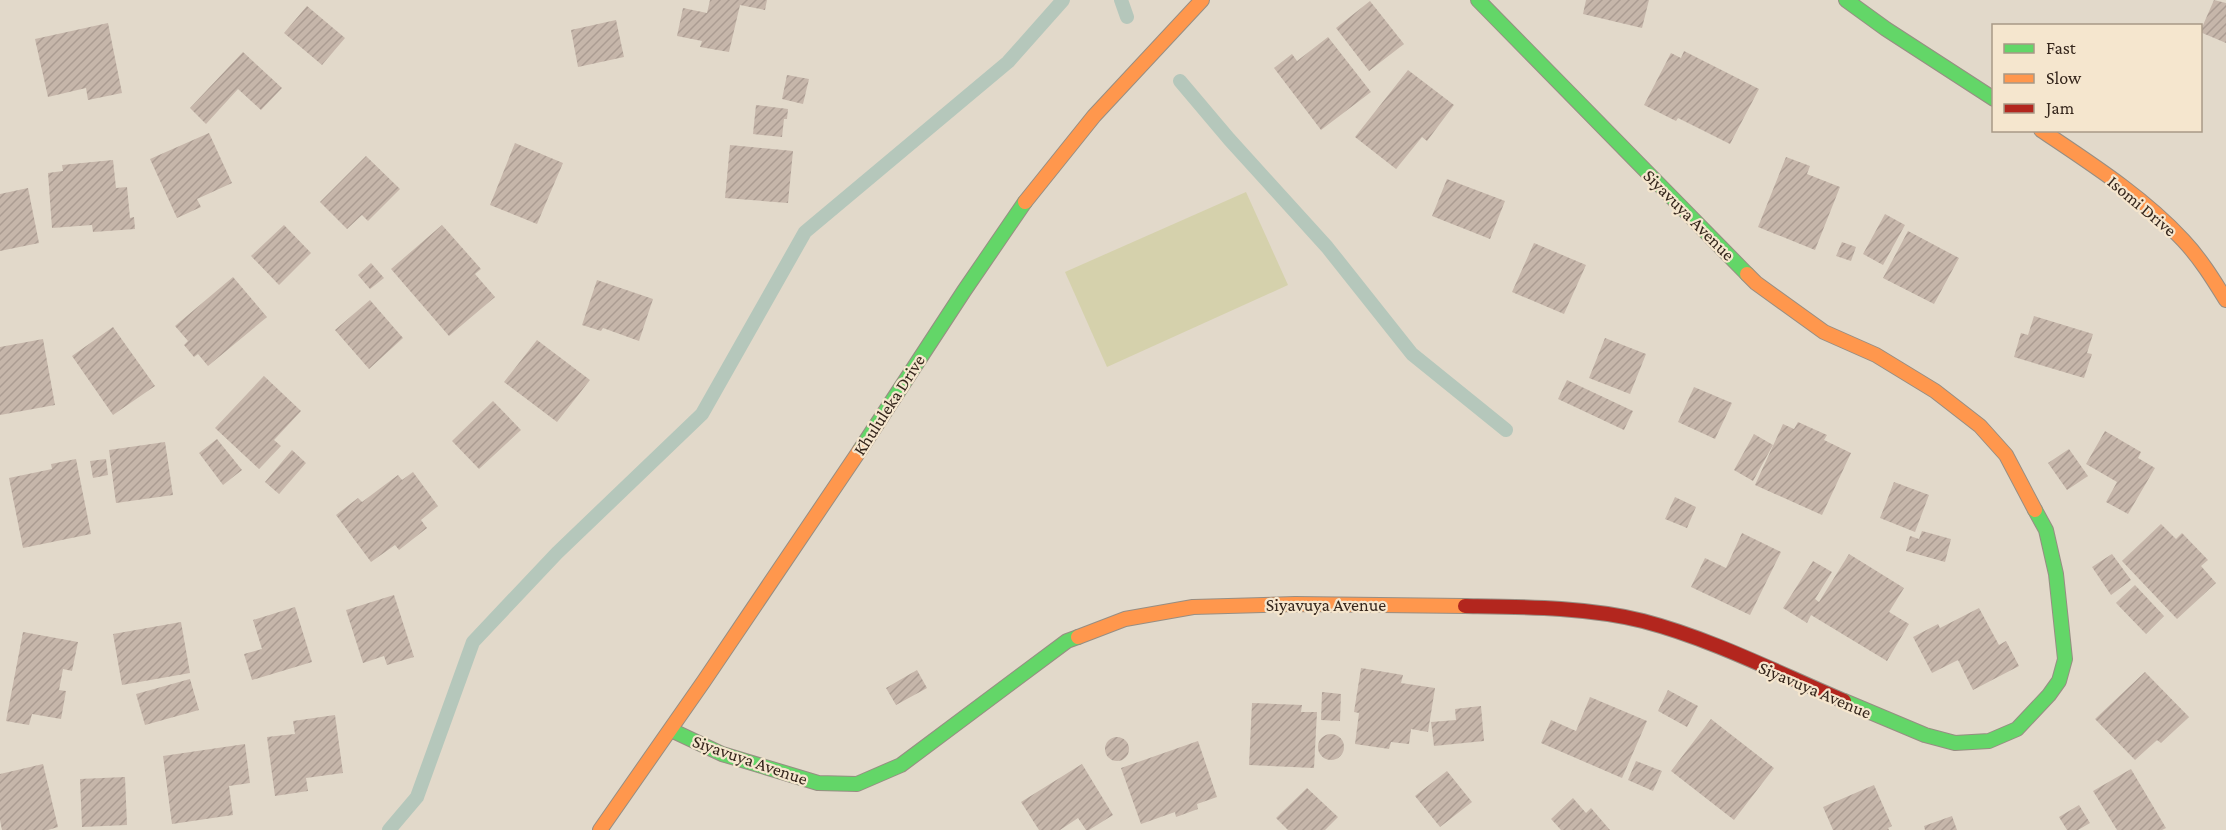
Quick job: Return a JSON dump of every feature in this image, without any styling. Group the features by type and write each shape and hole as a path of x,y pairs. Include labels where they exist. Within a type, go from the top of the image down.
{"street":[{"name":"Khululeka Drive","path":"600,830 671,730 874,429 1001,235 1060,157 1114,95 1203,0"},
{"name":"Siyavuya Avenue","path":"671,730 722,754 818,783 857,784 901,765 1067,641 1125,619 1193,607 1295,604 1477,606 1572,610 1642,621 1695,638 1925,735 1955,743 1989,741 2017,729 2059,681 2065,659 2056,574 2046,530 2006,454 1980,426 1935,391 1876,355 1824,332 1756,283 1478,0"},
{"path":"1845,0 1992,98"},
{"name":"Isomi Drive","path":"2044,132 2098,168 2177,234 2210,275 2226,300"}],"shaded area":[{"path":"1246,192 1288,285 1107,367 1065,272"}],"building":[{"path":"710,0 767,0 765,10 740,5 729,52 700,47 702,41 677,36 683,8 707,13"},
{"path":"1586,0 1649,0 1642,28 1583,14"},
{"path":"2214,0 2226,3 2226,43 2202,33 2202,27"},
{"path":"1370,1 1404,44 1369,71 1336,28"},
{"path":"307,6 345,38 322,65 284,33"},
{"path":"616,20 624,57 578,67 571,30"},
{"path":"108,23 122,93 88,100 86,88 48,97 35,39"},
{"path":"1328,37 1371,92 1321,130 1274,68 1292,54 1297,61"},
{"path":"1684,51 1759,89 1730,144 1678,118 1676,121 1644,105 1671,53 1681,58"},
{"path":"243,52 282,88 261,110 238,89 206,124 190,108"},
{"path":"1408,70 1454,105 1427,141 1422,137 1396,169 1355,137"},
{"path":"787,75 809,79 803,104 782,99"},
{"path":"756,105 788,109 787,119 784,119 782,137 753,134"},
{"path":"209,133 232,183 197,199 201,207 177,218 150,159"},
{"path":"515,143 563,163 537,224 490,205"},
{"path":"730,145 793,151 788,203 725,198"},
{"path":"366,156 400,189 368,221 362,215 347,229 320,202"},
{"path":"1786,157 1810,166 1807,174 1840,187 1815,250 1758,227"},
{"path":"113,160 116,188 127,187 130,218 134,217 135,229 93,232 92,225 52,228 48,173 63,171 62,165"},
{"path":"1447,179 1505,201 1490,239 1432,216"},
{"path":"28,188 39,243 0,251 0,194"},
{"path":"1885,214 1905,225 1883,265 1863,254"},
{"path":"284,225 311,253 279,285 251,256"},
{"path":"442,225 481,269 475,274 495,297 449,336 391,269"},
{"path":"1908,231 1959,258 1934,304 1883,278"},
{"path":"1842,242 1856,247 1851,261 1836,256"},
{"path":"1534,243 1586,265 1564,314 1512,292"},
{"path":"371,263 384,278 370,289 358,275"},
{"path":"233,277 267,317 208,366 198,354 194,357 184,345 188,341 175,326"},
{"path":"597,280 653,299 639,341 603,328 601,331 582,325"},
{"path":"370,300 403,338 369,369 335,330"},
{"path":"2034,316 2093,334 2087,353 2092,354 2084,378 2014,357 2021,333 2028,335"},
{"path":"113,327 155,386 113,415 72,356"},
{"path":"1605,338 1646,354 1630,394 1589,378"},
{"path":"43,339 55,405 0,415 0,347"},
{"path":"537,340 590,380 557,422 504,382"},
{"path":"264,376 301,411 274,440 281,446 259,469 215,428"},
{"path":"1567,380 1633,411 1624,430 1558,399"},
{"path":"1694,387 1732,403 1715,439 1678,422"},
{"path":"493,401 521,430 479,469 452,441"},
{"path":"1798,422 1827,435 1824,440 1851,453 1822,515 1755,485 1783,424 1794,429"},
{"path":"2105,431 2141,452 2138,458 2155,468 2128,514 2106,502 2117,482 2086,464"},
{"path":"1754,434 1773,445 1753,481 1734,470"},
{"path":"217,439 242,470 223,485 199,453"},
{"path":"165,442 173,495 116,503 109,450"},
{"path":"2069,449 2088,476 2067,490 2048,463"},
{"path":"292,450 306,463 279,494 265,482"},
{"path":"76,459 91,534 23,548 9,478 52,469 51,464"},
{"path":"106,459 108,475 93,478 90,461"},
{"path":"413,472 438,506 421,520 427,528 399,550 395,545 371,562 336,515 358,498 362,502 398,475 402,480"},
{"path":"1894,482 1929,495 1915,532 1880,518"},
{"path":"1675,497 1696,507 1687,528 1665,519"},
{"path":"2161,524 2176,539 2182,533 2208,560 2201,566 2216,583 2177,619 2122,561"},
{"path":"1922,531 1951,539 1945,562 1906,551 1910,536 1919,539"},
{"path":"1742,533 1781,552 1750,615 1691,587 1705,558 1726,568"},
{"path":"1849,554 1904,588 1889,612 1909,624 1887,661 1811,615 1807,623 1783,608 1813,561 1832,572 1815,599 1819,602"},
{"path":"2112,554 2131,580 2111,595 2092,567"},
{"path":"2135,585 2164,616 2146,634 2116,603"},
{"path":"394,595 414,657 387,665 384,656 363,663 346,610"},
{"path":"295,607 312,662 252,680 244,654 262,649 253,620"},
{"path":"1979,608 1999,645 2006,641 2019,666 1973,690 1958,660 1932,673 1913,637 1938,624 1940,628"},
{"path":"181,622 190,673 122,685 113,634"},
{"path":"23,632 78,642 72,671 63,669 59,690 66,691 61,719 32,714 29,725 6,721"},
{"path":"1361,668 1403,675 1401,683 1435,688 1428,732 1411,729 1409,744 1391,742 1389,749 1355,744 1359,713 1354,712"},
{"path":"917,670 927,688 896,705 886,688"},
{"path":"2145,672 2189,717 2161,743 2157,740 2135,760 2095,719"},
{"path":"190,679 199,710 145,725 136,694"},
{"path":"1668,690 1698,706 1687,727 1658,711"},
{"path":"1322,692 1341,694 1340,721 1321,720"},
{"path":"1590,697 1647,721 1622,778 1541,743 1551,720 1576,731"},
{"path":"1252,703 1302,705 1301,712 1317,712 1314,768 1249,765"},
{"path":"1481,706 1484,741 1434,746 1431,722 1456,720 1455,709"},
{"path":"335,715 343,773 306,778 308,791 275,796 267,737 295,734 293,721"},
{"path":"1711,719 1774,768 1734,820 1671,771"},
{"path":"1331,734 1340,738 1344,747 1340,756 1331,760 1322,756 1318,747 1322,738"},
{"path":"1117,737 1126,740 1129,749 1126,758 1117,761 1108,758 1105,749 1108,740"},
{"path":"1198,741 1217,797 1197,804 1198,809 1176,817 1175,812 1141,824 1121,768"},
{"path":"245,744 250,783 229,786 233,815 172,824 163,756"},
{"path":"1636,761 1662,771 1653,791 1628,780"},
{"path":"43,764 58,827 48,830 2,830 0,774"},
{"path":"1082,764 1113,815 1089,830 1086,830 1078,818 1060,830 1039,830 1021,802"},
{"path":"2131,769 2166,828 2162,830 2117,830 2093,791"},
{"path":"1447,771 1472,802 1440,827 1415,796"},
{"path":"125,777 127,825 82,827 80,779"},
{"path":"1874,785 1892,826 1888,828 1889,830 1833,830 1823,807"},
{"path":"1307,788 1338,817 1325,830 1288,830 1276,818"},
{"path":"1573,798 1586,813 1591,808 1610,830 1561,830 1551,819"},
{"path":"2079,805 2090,823 2078,830 2067,830 2059,817"},
{"path":"1952,816 1957,830 1925,830 1924,826"}],"waterway":[{"path":"389,830 417,797 473,642 557,553 702,414 805,232 1008,62 1063,0"},
{"path":"1121,0 1127,17"},
{"path":"1180,81 1327,247 1412,354 1506,430"}],"traffic: fast":[{"path":"1478,0 1747,274"},
{"path":"1846,0 1886,29 1992,98"},
{"path":"860,450 1025,202"},
{"path":"1844,701 1925,735 1955,743 1989,741 2017,729 2059,681 2065,659 2056,574 2046,530 2035,510"},
{"path":"671,730 722,754 818,783 857,784 901,765 1067,641 1078,637"}],"traffic: slow":[{"path":"1025,202 1094,116 1202,0"},
{"path":"2044,132 2115,181 2167,224 2195,254 2226,300"},
{"path":"1747,274 1824,332 1876,355 1935,391 1980,426 2006,455 2035,510"},
{"path":"600,830 860,450"},
{"path":"1078,637 1125,619 1193,607 1295,604 1465,606"}],"traffic: jam":[{"path":"1465,606 1577,610 1643,621 1720,647 1844,701"}]}
